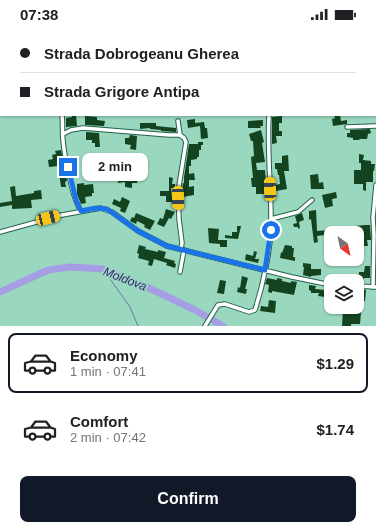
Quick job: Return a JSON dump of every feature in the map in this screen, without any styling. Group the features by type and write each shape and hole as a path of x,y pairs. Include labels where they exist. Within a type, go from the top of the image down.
{"street":[{"path":"62,116 64,127 63,142 77,205 81,211"},
{"path":"205,326 218,305 225,304 249,312 255,310 265,270 272,219 268,145 269,116"},
{"path":"178,121 180,135 186,142 178,192 179,219 183,249 180,272"},
{"path":"347,126 376,126"},
{"path":"63,134 71,130 83,128 180,135"},
{"path":"364,286 374,287 373,218 376,184"},
{"path":"272,219 298,212 312,200"},
{"path":"0,232 81,211 96,208 107,209 167,246 324,284"}],"building":[{"path":"76,116 77,126 66,127 66,118"},
{"path":"85,116 97,117 97,120 105,121 104,126 85,125"},
{"path":"282,116 282,123 279,123 279,131 282,131 282,136 276,136 277,143 272,144 272,117"},
{"path":"334,116 340,116 341,121 347,120 347,124 333,126 332,119 335,118"},
{"path":"195,119 195,123 204,122 205,128 207,128 208,138 201,139 200,126 188,128 187,120"},
{"path":"263,120 263,126 260,126 261,128 248,128 248,121"},
{"path":"140,123 156,123 156,126 176,128 176,132 161,131 150,128 140,129"},
{"path":"370,129 371,133 368,134 367,139 353,140 353,138 347,137 347,133 350,133 350,130"},
{"path":"261,130 264,142 262,143 265,162 256,163 257,170 265,170 267,194 256,194 256,187 252,187 251,178 253,178 251,157 254,156 253,141 251,141 249,134"},
{"path":"86,132 99,133 100,147 95,147 95,143 92,143 92,140 86,140"},
{"path":"130,135 137,136 136,150 130,149 131,145 125,144 125,138 129,138"},
{"path":"198,142 203,142 203,145 201,145 201,150 199,150 199,157 191,160 191,166 189,166 189,174 194,173 195,180 189,180 189,187 194,186 194,195 183,197 182,190 189,144 198,144"},
{"path":"61,150 67,181 65,182 66,187 61,187 58,166 49,167 48,160 53,159 52,155 56,154 55,151"},
{"path":"359,154 364,155 363,160 371,161 371,164 375,164 373,171 373,182 366,182 366,191 363,190 363,184 354,184 354,170 361,170"},
{"path":"288,155 289,171 284,171 287,189 276,191 275,185 280,184 277,169 275,169 275,163 282,163 282,156"},
{"path":"129,167 130,172 138,172 137,183 132,183 132,188 125,187 125,182 118,183 117,173 113,174 112,170"},
{"path":"318,174 319,183 323,182 324,189 311,189 310,175"},
{"path":"169,177 173,178 172,184 175,184 175,188 171,188 171,190 172,197 175,198 175,205 172,205 172,202 166,202 166,196 160,196 160,191 169,191"},
{"path":"84,183 84,185 93,184 94,193 92,193 92,196 85,197 86,203 81,204 77,194 77,184"},
{"path":"15,186 16,196 34,193 34,191 41,190 42,199 31,200 32,208 12,209 12,205 0,207 0,203 12,201 10,187"},
{"path":"336,192 337,198 332,199 333,206 325,208 322,195"},
{"path":"122,197 130,201 125,213 120,211 121,208 112,204 114,199 120,202"},
{"path":"166,209 175,212 171,219 169,218 164,227 157,224 160,218 163,219"},
{"path":"316,210 317,231 324,230 324,235 317,236 318,242 314,243 311,219 309,220 309,211"},
{"path":"136,213 155,221 150,230 144,227 145,225 137,221 136,224 130,221 132,217 134,218"},
{"path":"302,213 304,220 299,222 300,228 298,229 298,227 294,227 293,224 297,223 295,216"},
{"path":"370,225 371,240 367,240 368,246 364,246 364,226 355,226"},
{"path":"237,226 241,226 238,239 225,238 225,235 232,236 232,232 237,232"},
{"path":"208,228 219,229 218,240 227,240 227,247 220,247 220,244 209,243"},
{"path":"139,245 146,247 145,249 166,252 164,258 175,261 175,268 166,265 167,263 154,259 152,266 148,265 149,261 138,258 139,254 137,253"},
{"path":"285,245 292,246 292,248 294,248 293,257 295,257 295,261 280,258 281,252 282,253"},
{"path":"254,251 257,252 255,259 259,259 258,263 245,260 246,254 253,256"},
{"path":"303,263 311,264 311,269 321,269 321,275 311,277 303,275"},
{"path":"365,266 370,266 370,278 364,278 364,274 359,274 359,272 364,272"},
{"path":"242,276 248,278 245,289 247,289 246,294 237,292 238,287 240,288"},
{"path":"267,278 277,280 277,278 282,279 282,281 291,283 291,281 297,282 294,295 272,291 272,293 268,292 269,285 265,284"},
{"path":"220,280 226,281 224,294 217,293"},
{"path":"309,285 316,286 315,289 324,290 324,297 318,296 319,293 311,293 309,290"},
{"path":"364,290 366,290 364,301"},
{"path":"269,300 276,301 275,313 260,311 261,306 268,307"},
{"path":"343,314 361,314 360,324 342,326"}],"waterway":[{"name":"Moldova","path":"0,292 48,270 70,267 103,269 149,288 195,310 223,326"},
{"path":"103,269 130,307 138,326"}],"route":[{"path":"68,167 76,200 81,211 96,208 107,209 119,216 138,231 167,246 265,270 271,230"}]}
